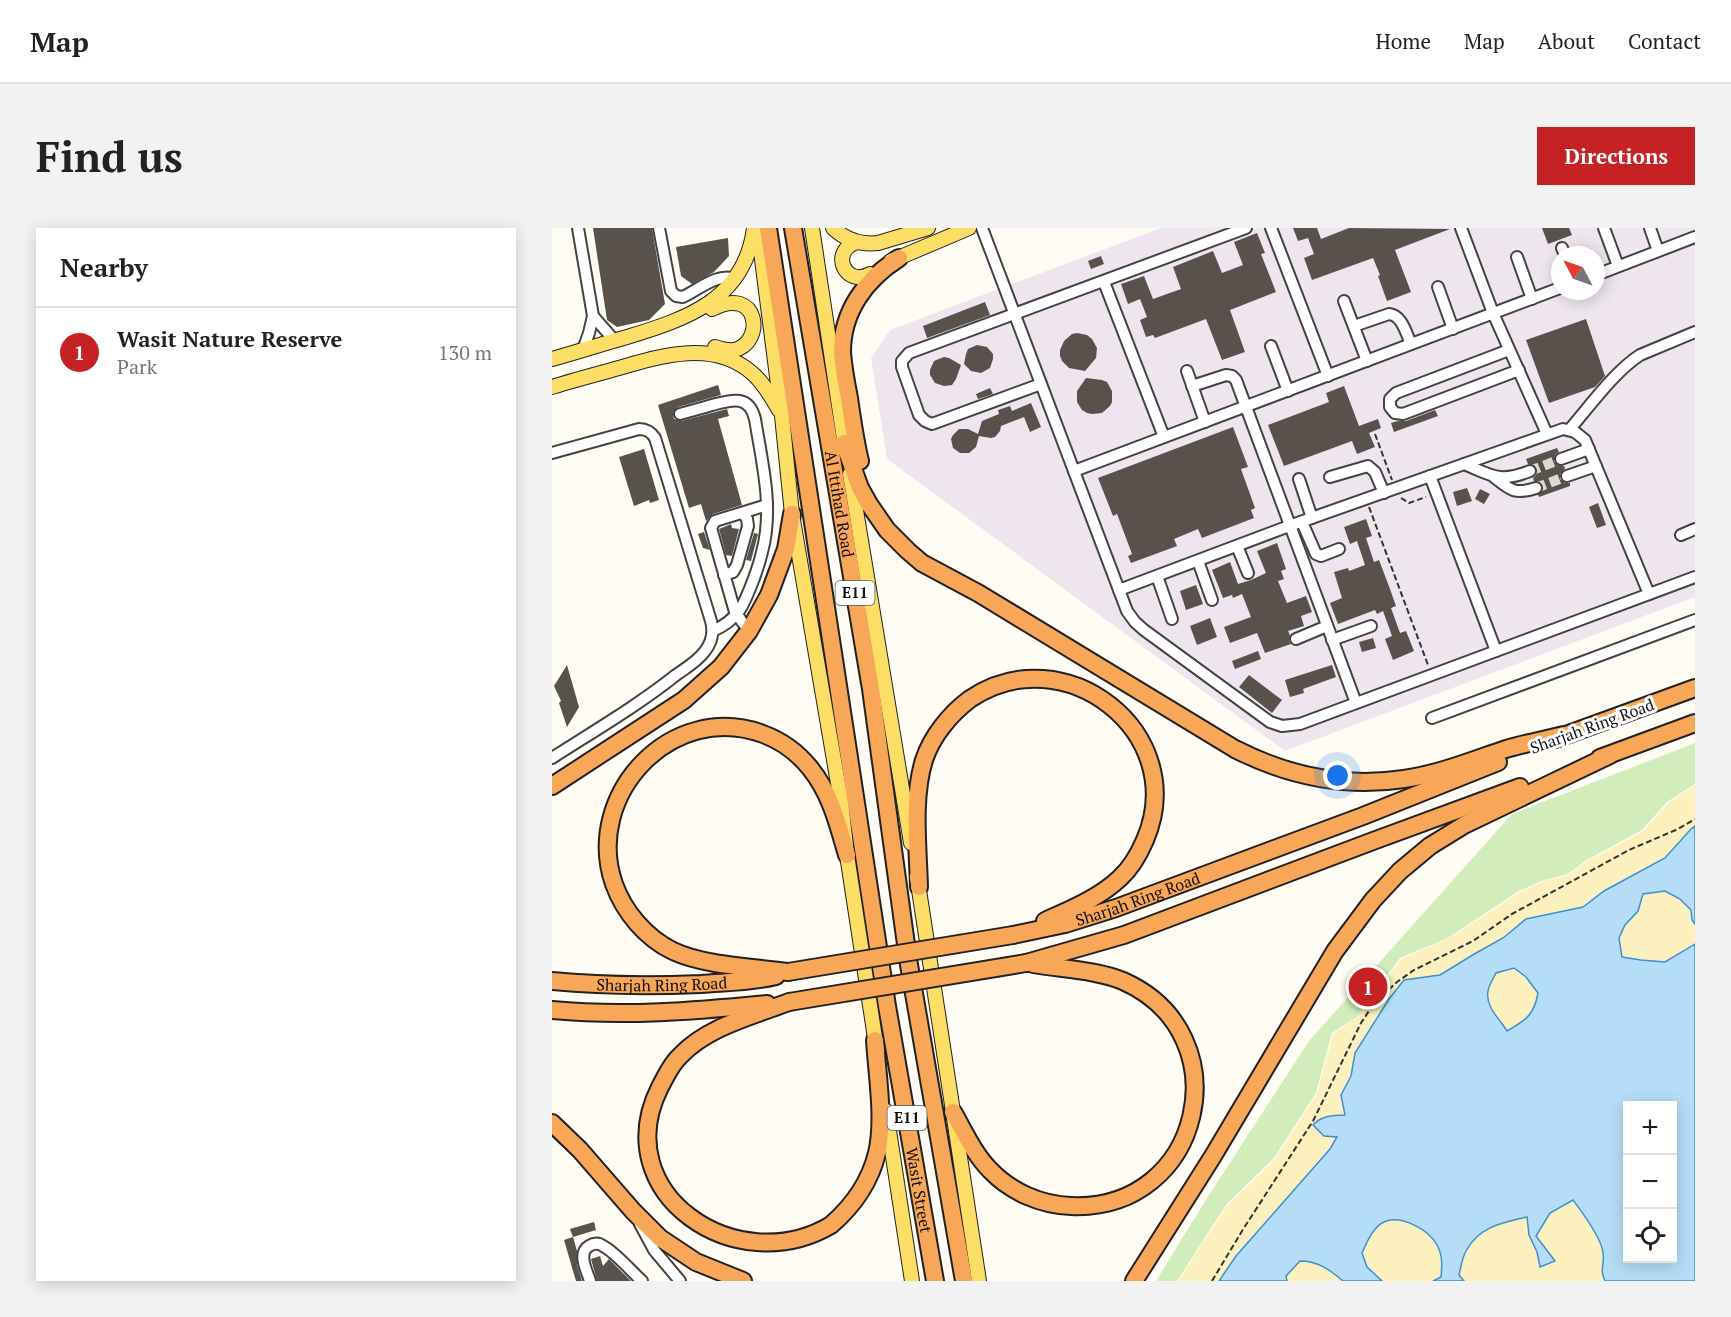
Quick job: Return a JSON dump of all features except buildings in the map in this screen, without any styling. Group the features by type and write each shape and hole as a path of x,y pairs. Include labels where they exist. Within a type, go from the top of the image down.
{"highway":[{"name":"Al Ittihad Road","path":"768,228 879,956"},
{"name":"Al Ittihad Road","path":"793,228 871,689 908,959"},
{"path":"899,258 884,267 861,292 852,307 843,339 844,368 860,459 866,481 880,507 898,530 918,549 978,593"},
{"path":"844,443 860,488 869,504 887,530 922,563 978,593 1235,749 1279,769 1329,780 1380,782 1430,774 1516,746 1564,735"},
{"path":"552,786 684,700 721,668 753,625 778,572 786,549 792,514"},
{"path":"919,887 920,777 925,758 947,720 979,694 998,685 1019,680 1046,679 1067,683 1091,692 1112,706 1131,724 1145,748 1153,774 1155,801 1150,829 1138,855 1122,877 1108,888 1072,909 1013,935"},
{"name":"Sharjah Ring Road","path":"552,981 649,987 738,982 1065,924 1116,908 1364,816 1564,735 1695,688"},
{"name":"Sharjah Ring Road","path":"552,1010 646,1014 789,1002 1026,963 1083,948 1146,927 1695,723"},
{"path":"788,972 696,960 671,950 649,935 631,916 618,895 609,868 608,839 612,813 624,786 638,767 670,741 690,733 710,729 732,727 754,731 776,739 795,752 810,767 826,792 836,815 847,855"},
{"path":"1134,1281 1213,1156 1335,951 1373,900 1430,846 1464,825 1610,755"},
{"name":"Wasit Street","path":"879,956 935,1281"},
{"name":"Wasit Street","path":"908,959 964,1281"},
{"path":"953,1112 976,1153 1001,1181 1034,1199 1060,1205 1086,1207 1113,1202 1137,1192 1157,1177 1178,1152 1190,1126 1195,1098 1195,1079 1191,1056 1181,1032 1164,1011 1144,994 1122,981 1096,974 1026,963"},
{"path":"789,1002 705,1035 680,1056 668,1072 655,1097 649,1124 649,1151 655,1178 667,1202 686,1224 713,1242 737,1251 766,1253 792,1248 821,1234 844,1214 859,1196 870,1176 880,1134 875,1040"},
{"path":"552,1123 580,1150 633,1211 660,1238 678,1251 716,1271 743,1281"}],"main road":[{"path":"653,329 703,307 720,295 735,279 747,258 756,228"},
{"path":"756,228 782,416 792,514 841,801 847,855 912,1281"},
{"path":"812,228 844,443 919,887 978,1281"},
{"path":"833,228 854,241 878,243 928,228"},
{"path":"842,228 854,241"},
{"path":"854,241 844,251 843,267 855,277 866,276 899,258 969,228"},
{"path":"831,355 838,325 847,302 870,274"},
{"path":"552,359 653,329 685,322 728,302 745,307 754,322 750,338 737,349 687,346 656,353 644,361"},
{"path":"552,387 644,361 687,353 705,353 724,357 743,366 759,379 782,416"}],"street":[{"path":"578,228 593,315 583,350"},
{"path":"659,228 671,291 676,297 682,297 720,278 735,279"},
{"path":"982,228 1127,611 1139,626 1270,722 1282,726 1294,725 1695,577"},
{"path":"1041,384 935,423 925,421 919,415 902,361 906,355 1246,228"},
{"path":"1271,228 1328,376"},
{"path":"1461,228 1493,313 1548,434"},
{"path":"1604,228 1618,266"},
{"path":"1650,228 1658,251"},
{"path":"1605,271 1695,237"},
{"path":"1517,257 1532,299"},
{"path":"1104,282 1164,437"},
{"path":"1438,287 1453,328"},
{"path":"1074,471 1551,292"},
{"path":"1344,301 1367,361"},
{"path":"1354,326 1391,313 1398,318 1411,344"},
{"path":"593,315 614,340"},
{"path":"1569,430 1633,360 1695,332"},
{"path":"1271,346 1288,391"},
{"path":"1509,350 1396,393 1390,399 1390,407 1395,413 1403,414 1519,370"},
{"path":"1187,371 1205,422"},
{"path":"1192,386 1226,375 1236,380 1356,703"},
{"path":"680,414 729,400 741,401 750,408 755,419 767,493 766,530 762,552 748,593 740,611 723,626 713,631"},
{"path":"552,453 639,429 653,434 713,631 706,650 697,659 656,690 552,758"},
{"path":"1119,590 1289,526 1563,429 1581,435 1589,449 1649,594"},
{"path":"1561,459 1589,449"},
{"path":"1464,464 1494,476 1509,478 1530,471"},
{"path":"1330,477 1368,466 1376,472 1384,493"},
{"path":"1567,476 1596,466"},
{"path":"1430,476 1497,651"},
{"path":"1494,476 1514,491 1523,492 1536,488"},
{"path":"1299,479 1316,554 1322,556 1339,549"},
{"path":"753,625 740,611 730,594 711,530 715,521 767,505"},
{"path":"724,575 733,572 738,565 748,526 743,513"},
{"path":"1681,534 1695,529"},
{"path":"1237,546 1248,573"},
{"path":"1198,561 1212,600"},
{"path":"1157,576 1172,620"},
{"path":"730,594 748,593"},
{"path":"1432,718 1695,620"},
{"path":"1296,639 1327,626"},
{"path":"1332,640 1371,626"},
{"path":"633,1211 654,1250 680,1281"},
{"path":"590,1281 583,1258 590,1245 595,1244 605,1246 642,1281"}],"path":[{"path":"1369,507 1432,675"},
{"path":"1212,1281 1313,1121 1361,1023 1385,993 1414,970 1473,941 1522,908 1629,850 1678,829 1695,819"}],"shaded area":[{"path":"1161,228 1695,228 1695,597 1285,751 887,459 871,358 890,330"}],"green space":[{"path":"1695,743 1695,784 1667,802 1642,830 1585,861 1568,874 1544,880 1519,891 1448,938 1400,958 1358,1016 1332,1033 1316,1093 1274,1158 1226,1205 1177,1281 1156,1281 1309,1041 1512,814"}],"sand":[{"path":"1695,785 1695,826 1665,858 1604,891 1583,907 1526,919 1503,938 1440,975 1389,999 1355,1053 1351,1076 1341,1095 1345,1116 1328,1116 1318,1119 1338,1137 1330,1149 1236,1256 1219,1281 1178,1281 1227,1206 1275,1159 1317,1094 1333,1034 1358,1016 1401,959 1448,939 1520,892 1544,881 1568,875 1586,862 1643,831 1668,803"},
{"path":"1665,891 1680,899 1691,910 1695,924 1695,944 1665,962 1622,957 1619,938 1625,925 1638,911 1643,894"},
{"path":"1514,968 1526,977 1538,993 1534,1007 1528,1016 1507,1031 1501,1020 1492,1013 1487,993 1496,973"},
{"path":"1573,1200 1602,1247 1602,1273 1605,1281 1464,1281 1459,1275 1465,1254 1478,1236 1492,1227 1527,1217 1529,1235 1537,1252 1540,1267 1555,1261 1536,1236 1550,1213"},
{"path":"1404,1220 1429,1236 1434,1242 1441,1257 1441,1278 1433,1281 1382,1281 1367,1267 1362,1253 1372,1233 1384,1222"},
{"path":"1300,1261 1323,1266 1343,1281 1287,1281 1286,1276"}],"water":[{"path":"1695,826 1695,924 1691,910 1680,899 1665,891 1643,894 1638,911 1625,925 1619,938 1622,957 1665,962 1695,944 1695,1281 1605,1281 1602,1273 1602,1247 1591,1225 1573,1200 1550,1213 1536,1236 1555,1261 1540,1267 1537,1252 1529,1235 1527,1217 1492,1227 1477,1236 1466,1251 1463,1260 1459,1275 1464,1281 1433,1281 1441,1277 1442,1265 1440,1253 1433,1239 1414,1225 1391,1220 1377,1227 1362,1253 1367,1267 1382,1281 1343,1281 1323,1267 1300,1261 1286,1276 1287,1281 1219,1281 1236,1256 1330,1149 1337,1137 1324,1136 1313,1125 1324,1118 1345,1115 1341,1095 1351,1076 1355,1053 1389,999 1404,980 1440,975 1503,938 1526,919 1583,907 1604,891 1665,858","holes":["1514,968 1526,977 1538,993 1534,1007 1528,1016 1507,1031 1491,1008 1488,997 1490,984 1496,973"]}],"tunnel":[{"path":"1530,471 1561,459"},
{"path":"1536,488 1567,476"}],"place":[{"name":"Wasit Nature Reserve","path":"1368,987"}]}
